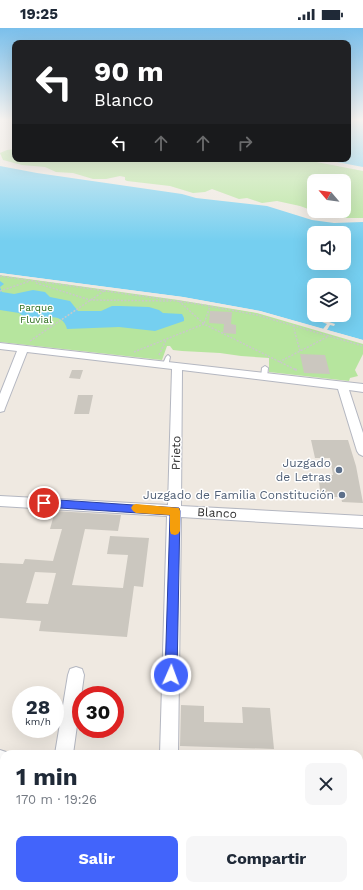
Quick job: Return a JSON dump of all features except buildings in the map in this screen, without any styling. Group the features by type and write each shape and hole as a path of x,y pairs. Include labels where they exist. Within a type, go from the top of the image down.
{"street":[{"path":"0,346 26,345 264,373 363,388"},
{"path":"0,408 26,345"},
{"name":"Prieto","path":"169,750 175,511 170,363"},
{"path":"342,386 363,451"},
{"name":"Blanco","path":"0,501 363,522"},
{"path":"65,750 76,675"}],"path":[{"path":"0,276 179,301 257,315 363,346"},
{"path":"0,291 30,281 90,300 179,301 204,324 297,371"},
{"path":"26,345 58,321 105,290"},
{"path":"204,324 210,306"},
{"path":"140,353 134,352 204,324"},
{"path":"293,325 300,351"},
{"path":"279,362 329,336"},
{"path":"153,355 160,356 166,339"}],"green space":[{"path":"4,160 12,160 12,162 316,162 363,171 363,218 351,218 351,174 307,174 307,208 277,201 262,203 247,198 239,199 212,189 205,192 193,193 170,186 127,181 125,180 125,177 120,176 106,179 93,179 73,173 56,172 45,167 22,165"},
{"name":"Parque Fluvial","path":"0,275 178,300 257,313 363,344 363,354 355,370 358,376 350,378 349,381 269,372 269,358 173,350 170,346 167,346 162,360 0,342"}],"water":[{"path":"363,160 363,167 337,162"},
{"path":"0,166 37,173 182,194 196,198 267,206 312,220 334,223 363,222 363,340 260,311 183,297 0,273"},
{"path":"0,281 4,284 0,287"},
{"path":"0,287 2,292 14,294 33,290 45,292 50,297 70,301 78,311 101,311 112,306 149,307 163,313 182,314 184,321 155,331 119,327 67,329 65,323 57,318 45,317 28,320 19,313 0,310"}],"pier":[{"path":"0,273 183,297 260,311 323,329 327,324 322,322 329,322 335,324 334,326 330,325 327,330 363,340 363,342 259,313 182,299 0,275"}],"slow traffic":[{"path":"136,508 175,511 175,531"}],"place":[{"name":"Juzgado de Letras","path":"339,470"},
{"name":"Juzgado de Familia Constitución","path":"342,495"}],"route":[{"path":"44,503 175,511 171,675"}]}
